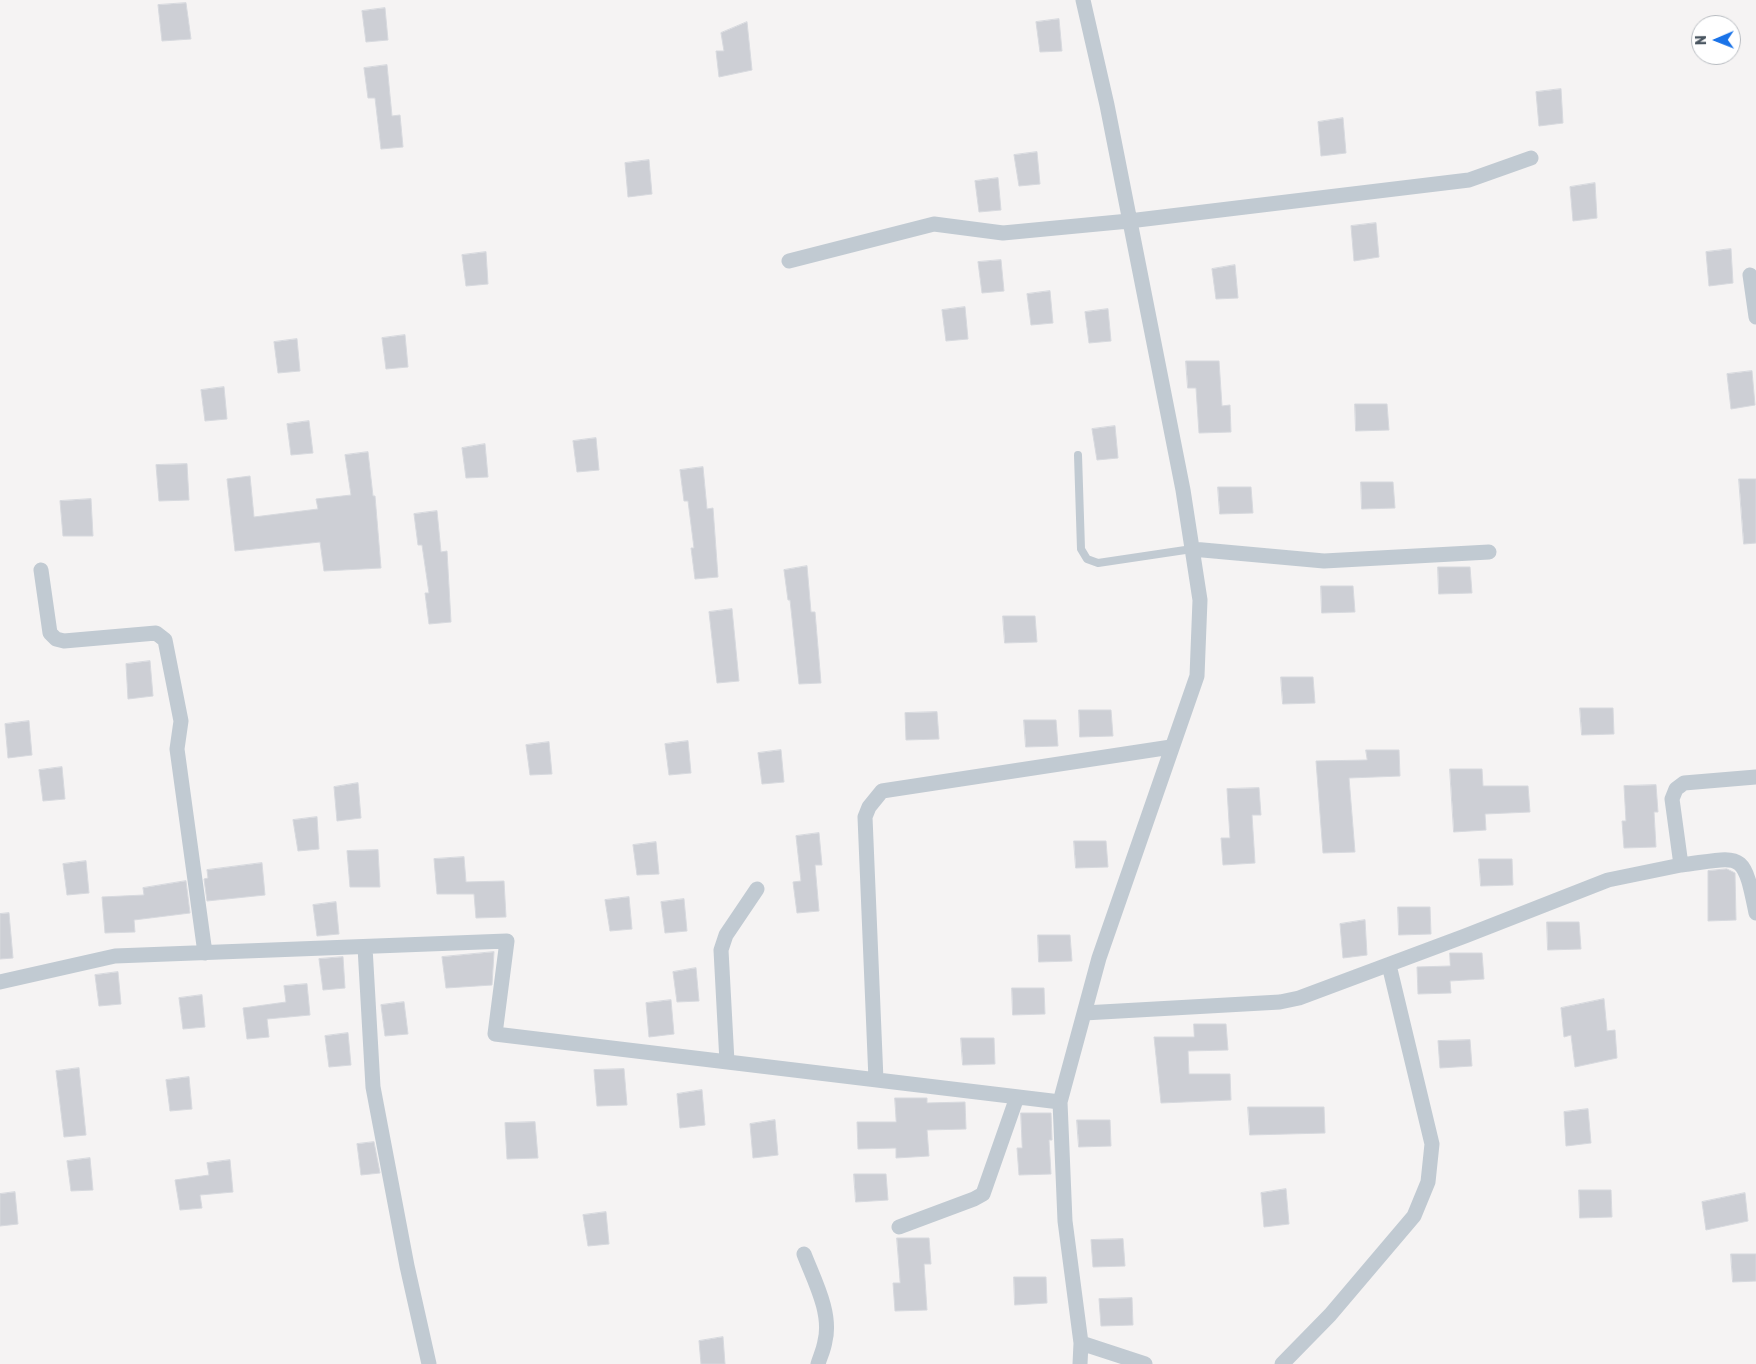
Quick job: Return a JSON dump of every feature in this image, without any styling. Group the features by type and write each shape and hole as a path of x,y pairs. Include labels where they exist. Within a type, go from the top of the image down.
{"street":[{"path":"1080,1364 1081,1342 1065,1221 1060,1102 1099,958 1197,676 1200,600 1183,490 1130,220 1083,0"},
{"path":"789,261 934,224 1003,233 1130,220 1469,180 1531,158"},
{"path":"1750,276 1756,317"},
{"path":"1192,549 1324,561 1489,552"},
{"path":"41,570 50,633 56,639 64,641 156,633 165,640 181,721 177,749 205,953"},
{"path":"876,1080 865,817 875,797 882,791 1171,747"},
{"path":"1681,865 1672,799 1676,789 1684,782 1756,777"},
{"path":"1084,1013 1280,1002 1299,998 1608,880 1681,865 1732,858 1742,865 1748,874 1756,913"},
{"path":"728,1062 721,950 726,935 757,890"},
{"path":"0,982 114,956 507,941 495,1034 1060,1102"},
{"path":"365,946 373,1087 407,1266 429,1364"},
{"path":"1282,1364 1330,1315 1414,1216 1428,1182 1432,1144 1389,965"},
{"path":"899,1228 983,1194 1017,1097"},
{"path":"804,1254 823,1306 826,1325 826,1340 818,1364"},
{"path":"1081,1342 1145,1364"}],"lane":[{"path":"1078,455 1081,549 1087,559 1098,563 1192,549"}],"building":[{"path":"186,3 191,39 162,41 158,5"},
{"path":"385,8 388,40 366,42 362,11"},
{"path":"1059,19 1062,51 1040,52 1036,22"},
{"path":"747,22 752,70 719,77 716,51 724,51 721,33"},
{"path":"387,65 392,116 400,115 403,147 381,149 375,98 368,98 364,68"},
{"path":"1561,89 1563,123 1539,126 1536,92"},
{"path":"1343,118 1346,153 1321,156 1318,122"},
{"path":"1037,152 1040,184 1019,186 1014,155"},
{"path":"649,160 652,194 628,197 625,163"},
{"path":"998,178 1001,210 979,212 975,181"},
{"path":"1595,183 1597,218 1573,221 1570,187"},
{"path":"1376,223 1379,257 1354,261 1351,226"},
{"path":"1731,249 1733,283 1709,286 1706,252"},
{"path":"486,252 488,284 466,286 462,255"},
{"path":"1001,260 1004,291 982,293 978,262"},
{"path":"1235,265 1238,298 1216,299 1212,269"},
{"path":"1050,291 1053,323 1031,325 1027,294"},
{"path":"965,307 968,339 946,341 942,310"},
{"path":"1108,309 1111,341 1089,343 1085,312"},
{"path":"405,335 408,367 386,369 382,338"},
{"path":"297,339 300,371 278,373 274,342"},
{"path":"1186,361 1219,361 1222,406 1230,405 1231,432 1199,433 1196,388 1188,388"},
{"path":"1752,371 1755,405 1731,409 1727,374"},
{"path":"224,387 227,419 205,421 201,390"},
{"path":"1355,404 1387,404 1389,430 1356,431"},
{"path":"309,421 313,453 291,455 287,424"},
{"path":"1115,426 1118,458 1097,460 1092,429"},
{"path":"596,438 599,470 577,472 573,441"},
{"path":"485,444 488,477 466,478 462,448"},
{"path":"368,452 373,496 375,496 381,568 324,571 320,542 235,551 227,479 250,476 254,517 318,509 316,499 351,495 345,455"},
{"path":"187,464 189,500 159,501 156,465"},
{"path":"703,467 707,509 713,508 718,577 695,579 691,548 694,548 688,501 684,501 680,470"},
{"path":"1739,479 1756,479 1756,543 1744,544"},
{"path":"1361,482 1393,482 1395,508 1362,509"},
{"path":"1218,487 1251,487 1253,513 1220,514"},
{"path":"91,499 93,536 63,536 60,501"},
{"path":"437,511 441,552 447,551 451,622 429,624 425,593 429,593 422,545 418,545 414,514"},
{"path":"807,566 811,612 815,612 821,683 799,684 790,600 788,600 784,570"},
{"path":"1438,567 1470,567 1472,593 1439,594"},
{"path":"1321,586 1353,586 1355,612 1322,613"},
{"path":"732,609 739,681 717,683 709,612"},
{"path":"1003,616 1035,616 1037,642 1005,643"},
{"path":"150,661 153,696 128,699 126,664"},
{"path":"1281,677 1313,677 1315,703 1283,704"},
{"path":"1580,708 1613,708 1614,734 1582,735"},
{"path":"1079,710 1111,710 1113,736 1080,737"},
{"path":"937,712 939,739 906,740 905,713"},
{"path":"1024,720 1056,720 1058,746 1026,747"},
{"path":"29,721 32,755 8,758 5,724"},
{"path":"688,741 691,773 669,775 665,744"},
{"path":"549,742 552,774 530,775 526,745"},
{"path":"781,750 784,782 762,784 758,753"},
{"path":"1366,750 1399,750 1400,776 1349,778 1355,852 1323,853 1316,761 1367,760"},
{"path":"62,767 65,799 43,801 39,770"},
{"path":"1450,769 1482,769 1483,786 1528,786 1530,812 1485,814 1486,830 1454,832"},
{"path":"358,783 361,818 337,821 334,787"},
{"path":"1656,785 1658,812 1654,812 1656,847 1624,848 1622,821 1626,821 1624,786"},
{"path":"1259,788 1261,815 1252,815 1255,863 1223,865 1221,838 1230,838 1227,789"},
{"path":"317,817 319,849 298,851 293,820"},
{"path":"819,833 822,865 815,865 819,911 797,913 793,882 801,881 796,836"},
{"path":"1074,841 1106,841 1108,867 1076,868"},
{"path":"656,842 659,874 637,875 633,845"},
{"path":"378,850 380,887 350,887 347,851"},
{"path":"464,857 466,882 504,881 506,917 476,918 474,894 437,894 434,859"},
{"path":"1479,859 1512,859 1513,885 1481,886"},
{"path":"86,861 89,893 67,895 63,864"},
{"path":"262,863 265,895 207,901 204,879 208,878 207,870"},
{"path":"1727,869 1735,873 1736,920 1708,921 1708,871"},
{"path":"186,881 190,913 134,920 135,932 105,933 102,897 144,895 143,888"},
{"path":"629,897 632,929 610,931 605,900"},
{"path":"684,899 687,931 665,933 661,902"},
{"path":"336,902 339,934 317,936 313,905"},
{"path":"1398,907 1430,907 1431,934 1399,935"},
{"path":"9,913 13,958 0,959 0,914"},
{"path":"1365,920 1367,955 1343,958 1340,924"},
{"path":"1547,922 1579,922 1581,949 1548,950"},
{"path":"1038,935 1070,935 1072,961 1039,962"},
{"path":"494,952 492,985 446,988 442,957"},
{"path":"1450,953 1482,953 1484,979 1450,981 1451,993 1418,994 1417,967 1450,966"},
{"path":"343,957 345,988 323,990 319,959"},
{"path":"696,968 699,1001 677,1002 673,972"},
{"path":"118,972 121,1004 99,1006 95,975"},
{"path":"307,984 310,1015 267,1019 269,1037 247,1039 243,1008 286,1002 284,986"},
{"path":"1012,988 1044,988 1045,1014 1013,1015"},
{"path":"202,995 205,1027 183,1029 179,998"},
{"path":"1604,999 1607,1031 1615,1030 1617,1058 1575,1067 1571,1035 1564,1037 1561,1008"},
{"path":"671,1000 674,1034 649,1037 646,1003"},
{"path":"404,1002 408,1034 385,1036 381,1005"},
{"path":"1194,1024 1226,1024 1228,1050 1188,1051 1189,1074 1230,1074 1231,1100 1161,1103 1154,1037 1194,1037"},
{"path":"348,1033 351,1065 329,1067 325,1036"},
{"path":"961,1038 994,1038 995,1064 963,1065"},
{"path":"1470,1040 1472,1066 1440,1068 1438,1041"},
{"path":"79,1068 86,1135 64,1137 56,1071"},
{"path":"624,1069 627,1105 597,1106 594,1070"},
{"path":"189,1077 192,1109 170,1111 166,1080"},
{"path":"702,1090 705,1125 680,1128 677,1094"},
{"path":"895,1098 927,1098 927,1103 965,1102 966,1129 927,1130 929,1156 896,1158 896,1148 858,1149 857,1122 896,1122"},
{"path":"1248,1107 1324,1107 1325,1133 1250,1135"},
{"path":"1588,1109 1591,1143 1566,1146 1564,1112"},
{"path":"1021,1113 1051,1113 1052,1140 1049,1140 1051,1174 1019,1175 1017,1148 1022,1148"},
{"path":"775,1120 778,1155 753,1158 750,1124"},
{"path":"1077,1120 1110,1120 1111,1146 1079,1147"},
{"path":"535,1122 538,1158 507,1159 505,1123"},
{"path":"374,1142 380,1173 361,1175 357,1144"},
{"path":"90,1158 93,1190 71,1191 67,1161"},
{"path":"230,1160 233,1192 200,1195 202,1208 180,1210 175,1180 209,1175 207,1163"},
{"path":"854,1174 886,1174 888,1200 856,1202"},
{"path":"1286,1189 1289,1224 1264,1227 1261,1193"},
{"path":"1579,1190 1611,1190 1612,1217 1580,1218"},
{"path":"15,1192 18,1224 0,1226 0,1194"},
{"path":"1745,1193 1748,1221 1706,1230 1702,1202"},
{"path":"606,1212 609,1244 588,1246 583,1215"},
{"path":"897,1238 929,1238 931,1264 924,1264 927,1310 895,1311 893,1283 900,1283"},
{"path":"1123,1239 1125,1266 1093,1267 1091,1240"},
{"path":"1731,1254 1756,1254 1756,1281 1733,1282"},
{"path":"1014,1277 1046,1277 1047,1303 1015,1305"},
{"path":"1132,1298 1133,1325 1101,1326 1099,1299"},
{"path":"723,1337 725,1364 701,1364 699,1341"}]}
